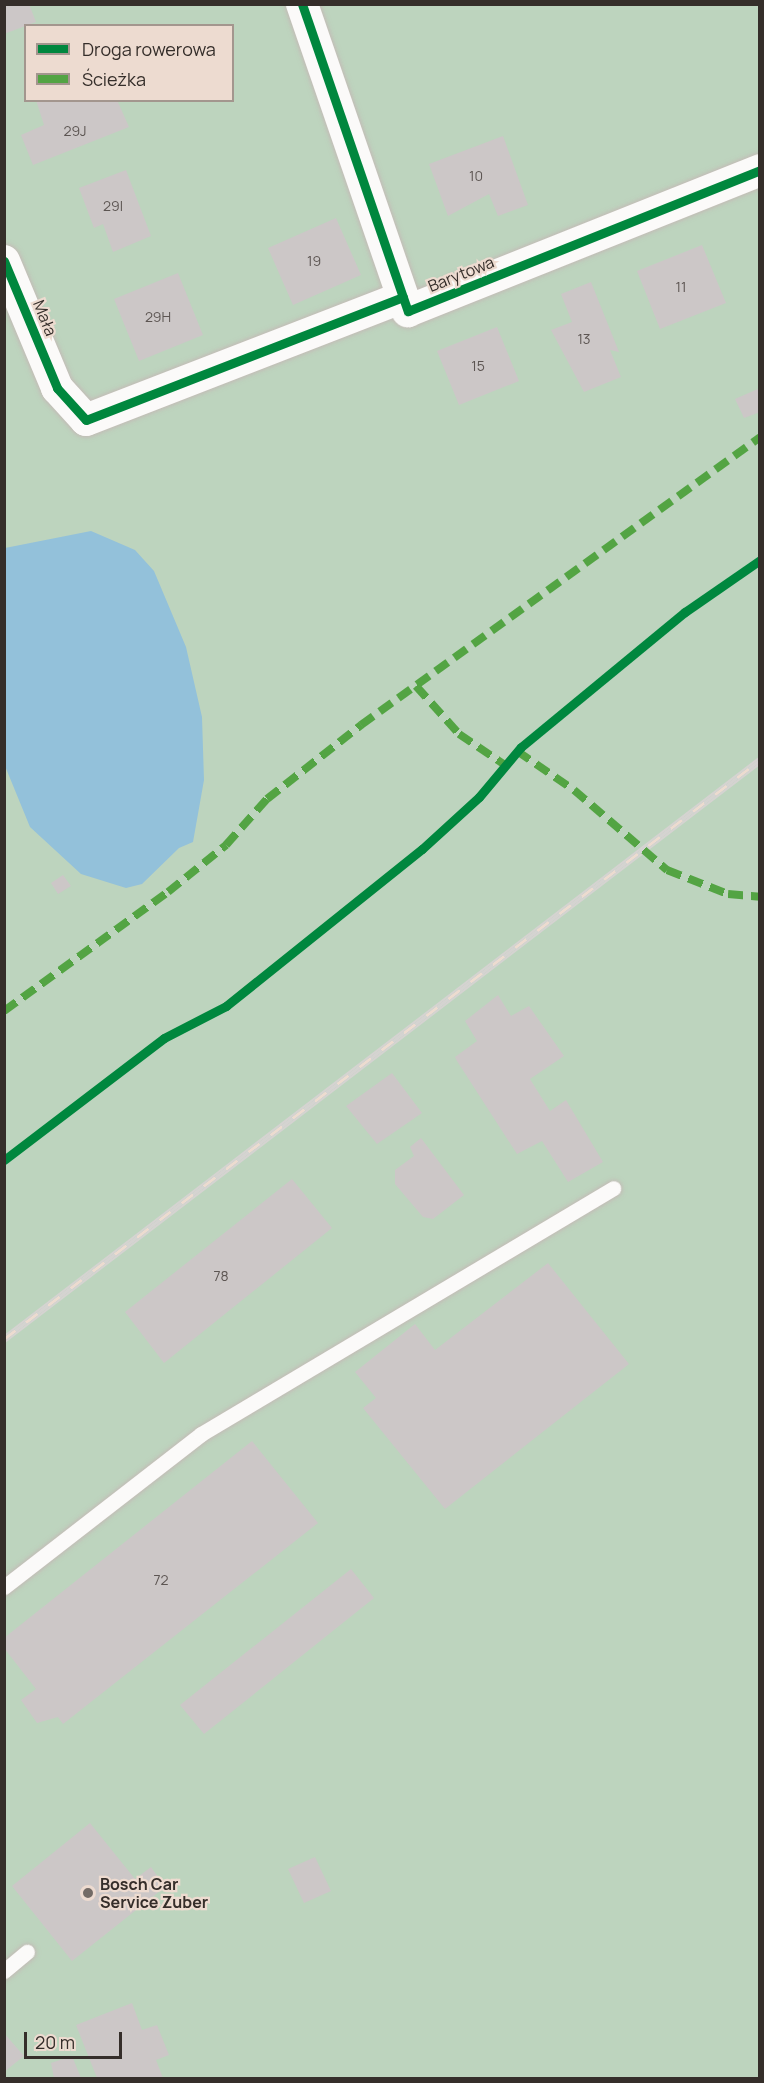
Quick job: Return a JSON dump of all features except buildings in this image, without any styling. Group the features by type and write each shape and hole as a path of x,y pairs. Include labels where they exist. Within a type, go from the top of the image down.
{"street":[{"path":"302,4 404,297"},
{"name":"Barytowa","path":"404,297 408,311 759,170"},
{"name":"Mała","path":"4,261 57,387 86,420 404,297"}],"lane":[{"path":"4,1587 201,1434 613,1188"},
{"path":"4,1971 27,1952"}],"green space":[{"path":"5,5 759,5 759,2078 5,2078"}],"water":[{"path":"91,531 135,550 154,571 186,647 202,717 204,780 193,842 179,848 142,884 126,888 81,874 30,827 5,766 5,548"}],"railway":[{"path":"4,1339 760,760"}],"marked path":[{"path":"4,1011 168,892 226,845 267,799 361,725 760,437"},
{"path":"416,686 459,734 505,765"},
{"path":"517,751 574,790 667,870 728,894 760,897"}],"cycle path":[{"path":"302,4 408,311 760,170"},
{"path":"4,261 57,388 86,420 403,297"},
{"path":"4,1160 164,1038 226,1006 422,849 479,797 521,747 685,612 760,560"}],"place":[{"name":"Bosch Car Service Zuber","path":"88,1893"}]}
